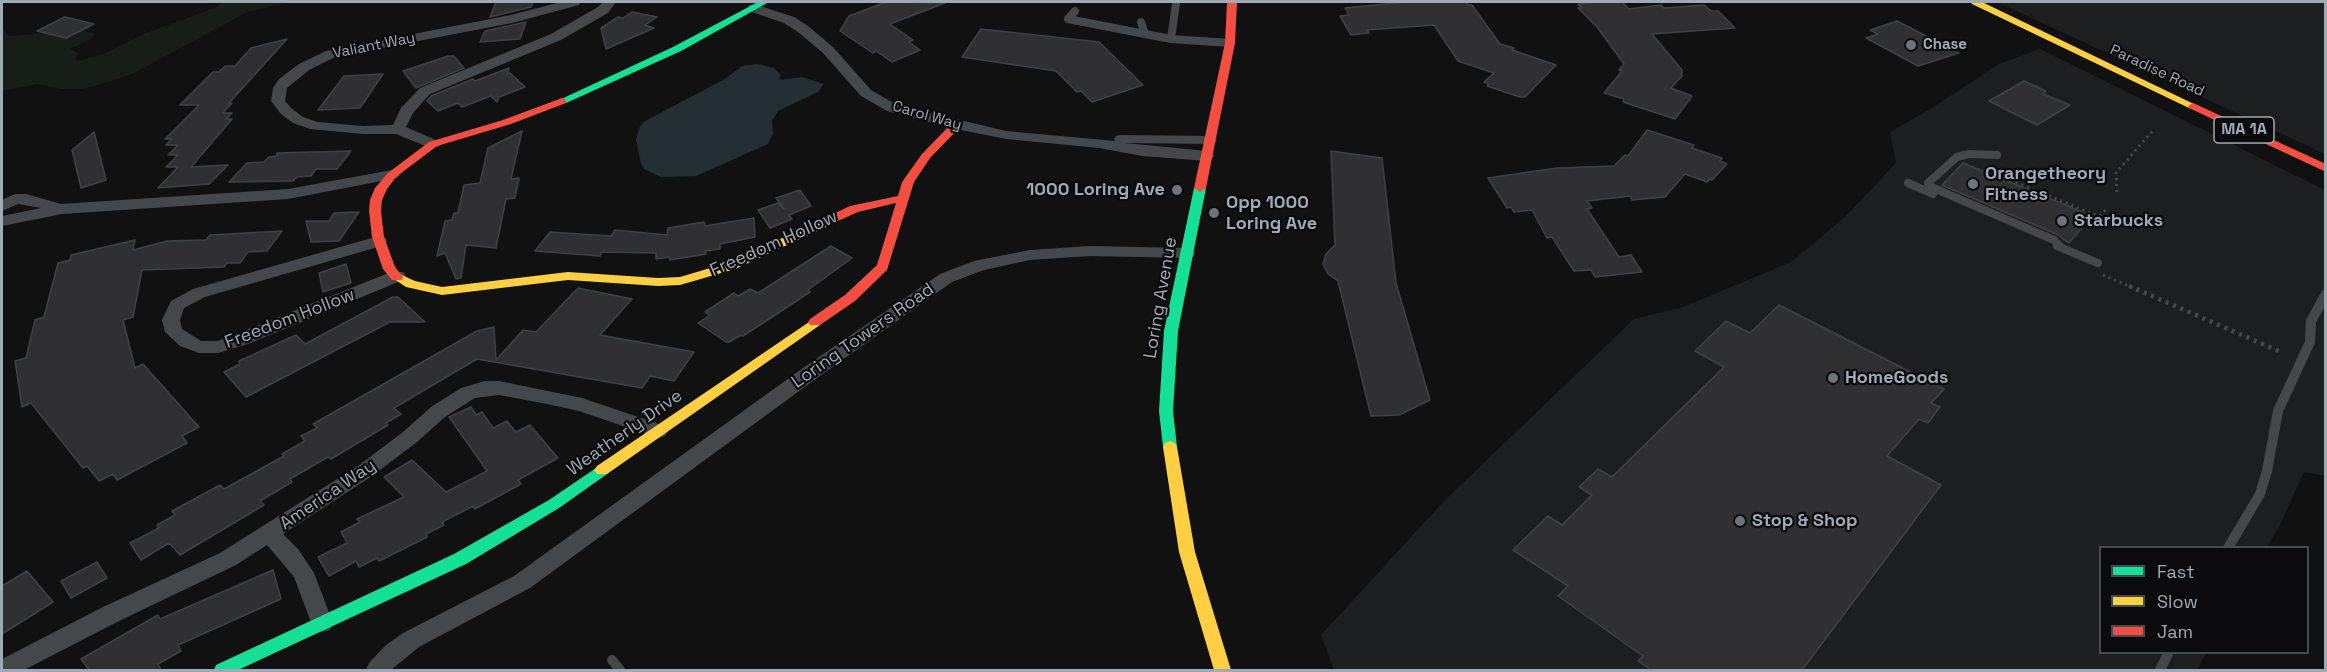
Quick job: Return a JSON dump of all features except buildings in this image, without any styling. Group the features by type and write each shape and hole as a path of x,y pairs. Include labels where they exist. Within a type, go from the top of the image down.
{"main road":[{"name":"Loring Avenue","path":"1223,670 1187,552 1167,434 1166,387 1171,331 1230,43 1232,2"},
{"name":"Paradise Road","path":"1975,2 2325,169"},
{"path":"397,276 389,269 379,241 375,211 376,200 381,188 392,175 433,144 507,122 585,92 677,50 759,5"},
{"name":"Weatherly Drive","path":"222,670 487,545 554,504 850,298 883,267 894,235 899,207 916,169 956,125"},
{"name":"Freedom Hollow","path":"397,276 411,285 442,291 568,276 658,282 680,281 731,266 854,208 903,198"}],"street":[{"name":"Valiant Way","path":"433,144 398,129 342,129 305,123 286,111 278,101 278,95 284,82 294,74 316,60 331,54 546,10 574,2"},
{"path":"398,129 406,111 424,91 514,55 574,27 603,10 610,2"},
{"name":"Carol Way","path":"759,5 803,29 828,50 866,93 883,103 914,115 956,125 1033,138 1099,142 1142,151 1208,149"},
{"path":"546,10 574,27"},
{"path":"2,221 62,209 288,194 392,175"},
{"path":"2,206 15,199 26,199 62,209"},
{"name":"Freedom Hollow","path":"379,241 199,293 177,305 171,320 174,332 186,342 198,347 218,347 242,340 397,276"},
{"name":"Loring Towers Road","path":"377,670 394,652 411,640 522,582 929,288 962,271 1002,260 1059,253 1098,251 1187,253"},
{"name":"America Way","path":"3,670 120,609 228,560 387,456 455,400 485,388 499,388 582,405 658,431"},
{"path":"269,534 290,555 303,573 322,623"}],"lane":[{"path":"1171,39 1176,3"},
{"path":"1075,11 1068,19 1171,39 1230,43"},
{"path":"1141,22 1145,34"},
{"path":"1997,155 1969,154 1957,157 1928,183 1929,186 2054,240 2061,247"},
{"path":"1908,183 2098,263"},
{"path":"2229,546 2260,494 2267,471 2278,411 2310,342 2311,321 2325,294"},
{"path":"2160,670 2168,654"},
{"path":"612,660 620,670"}],"path":[{"path":"2117,192 2116,173 2154,129"},
{"path":"1984,169 2108,220"},
{"path":"2100,216 2106,209"},
{"path":"2103,275 2282,352"}],"shaded area":[{"path":"222,2 291,2 247,12 134,73 106,83 82,89 61,89 37,84 2,91 2,28 9,36 81,30 92,33 94,35 87,42 69,49 79,53 75,59 79,61 103,54 146,33 217,7"},
{"path":"1997,2 2325,2 2325,154"},
{"path":"2040,49 2325,190 2325,476 2304,472 2280,525 2268,546 2099,546 2099,654 2205,654 2197,670 1334,670 1321,635 1446,499 1634,319 1683,307 1791,262 1846,216 1896,163 1890,132 1932,108 1999,64"},
{"path":"757,64 774,68 781,75 779,78 781,80 802,77 824,84 818,92 778,111 772,121 773,134 768,144 696,176 661,177 644,169 636,140 639,128 645,121 725,79 742,66"}],"traffic: fast":[{"path":"562,101 677,49 764,2"},
{"path":"1170,447 1166,411 1171,331 1200,188"},
{"path":"222,670 460,559 554,504 602,470"}],"traffic: slow":[{"path":"1975,2 2193,106"},
{"path":"397,277 411,284 442,291 568,276 658,282 680,281 731,266 831,220"},
{"path":"602,470 815,322"},
{"path":"1170,447 1187,552 1223,670"}],"traffic: jam":[{"path":"1200,188 1230,43 1232,2"},
{"path":"397,277 389,269 378,237 375,211 376,200 381,188 392,175 433,144 507,122 562,101"},
{"path":"2193,106 2326,169"},
{"path":"815,322 850,298 883,267 908,182 926,156 956,125"},
{"path":"831,220 854,209 903,198"}],"place":[{"name":"Chase","path":"1911,45"},
{"name":"Orangetheory Fitness","path":"1973,184"},
{"name":"1000 Loring Ave","path":"1177,190"},
{"name":"Opp 1000 Loring Ave","path":"1214,213"},
{"name":"Starbucks","path":"2062,221"},
{"name":"HomeGoods","path":"1833,378"},
{"name":"Stop & Shop","path":"1740,521"}]}
